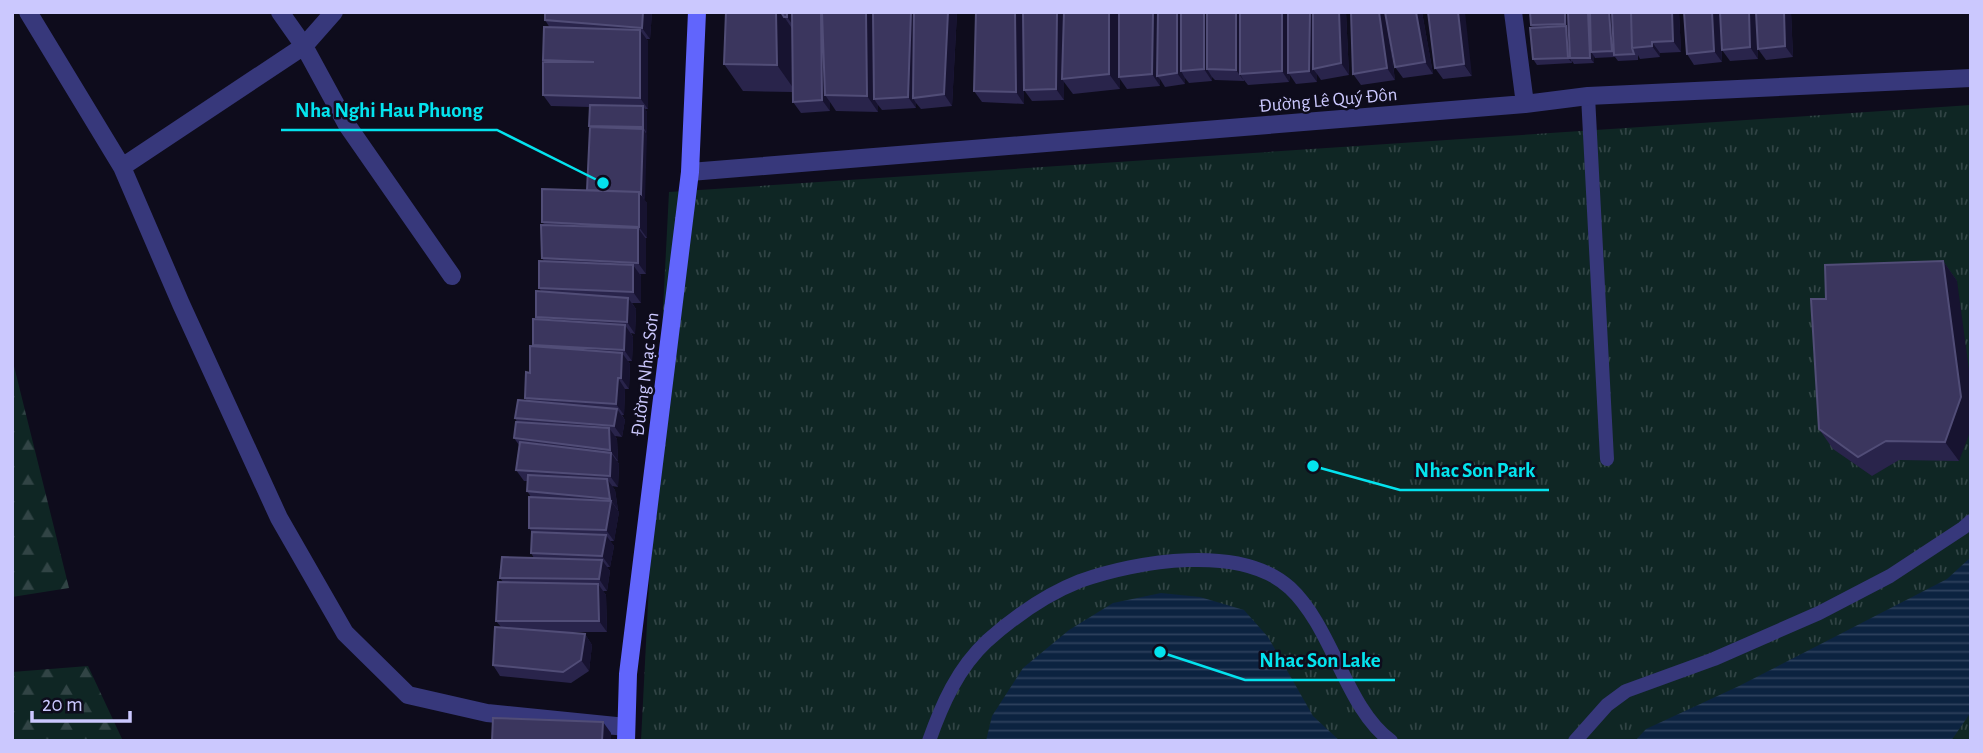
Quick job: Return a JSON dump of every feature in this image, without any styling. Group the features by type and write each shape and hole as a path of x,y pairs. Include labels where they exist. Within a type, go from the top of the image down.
{"main road":[{"name":"Đường Nhạc Sơn","path":"626,734 628,674 690,172 697,12"}],"street":[{"path":"28,12 122,166 181,304 279,518 345,634 408,695 487,713 626,734"},
{"path":"279,12 304,46 347,125 452,276"},
{"path":"122,166 304,46 334,12"},
{"path":"1513,12 1525,104"},
{"name":"Đường Lê Quý Đôn","path":"690,172 1525,104 1588,96 1971,78"}],"lane":[{"path":"1588,96 1607,459"},
{"path":"1575,741 1598,713 1626,691 1714,659 1819,613 1891,576 1971,521"},
{"path":"929,741 941,708 962,670 986,643 1015,619 1079,581 1161,562 1200,560 1252,568 1287,585 1306,604 1362,707 1391,741"}],"green space":[{"path":"1971,105 1971,741 641,741 669,192"},
{"path":"12,358 69,588 12,597"},
{"path":"88,666 123,741 12,741 12,672"}],"water":[{"path":"1971,557 1971,712 1951,741 1635,741 1646,729 1739,686 1947,579"},
{"path":"1161,593 1200,597 1244,610 1268,637 1313,716 1340,741 986,741 992,716 1023,668 1069,630 1113,603"}],"building":[{"path":"545,12 643,12 642,28 545,20"},
{"path":"726,12 776,12 777,65 724,64"},
{"path":"792,12 821,12 822,100 793,102"},
{"path":"822,12 866,12 867,96 825,95"},
{"path":"873,12 911,12 908,97 874,99"},
{"path":"914,12 948,12 944,94 913,98"},
{"path":"976,12 1015,12 1016,92 974,91"},
{"path":"1023,12 1057,12 1056,89 1024,90"},
{"path":"1064,12 1109,12 1109,74 1062,79"},
{"path":"1119,12 1153,12 1152,74 1119,77"},
{"path":"1158,12 1177,12 1177,73 1157,76"},
{"path":"1181,12 1204,12 1204,69 1181,71"},
{"path":"1207,12 1236,12 1236,70 1207,69"},
{"path":"1240,12 1282,12 1282,71 1240,74"},
{"path":"1288,12 1310,12 1309,71 1288,73"},
{"path":"1313,12 1339,12 1341,63 1313,69"},
{"path":"1351,12 1379,12 1387,68 1353,74"},
{"path":"1385,12 1416,12 1425,62 1395,67"},
{"path":"1428,12 1458,12 1464,64 1435,68"},
{"path":"1530,12 1565,12 1565,24 1531,25"},
{"path":"1568,12 1588,12 1590,58 1570,58"},
{"path":"1590,12 1609,12 1612,51 1591,52"},
{"path":"1612,12 1631,12 1634,54 1614,55"},
{"path":"1631,12 1672,12 1673,41 1652,42 1652,46 1632,48"},
{"path":"1684,12 1712,12 1714,51 1687,54"},
{"path":"1720,12 1749,12 1750,47 1722,50"},
{"path":"1756,12 1784,12 1785,46 1758,49"},
{"path":"1566,26 1568,58 1533,59 1530,28"},
{"path":"544,27 640,30 640,98 543,95 543,62 594,62 543,60"},
{"path":"590,105 643,106 643,127 589,126"},
{"path":"590,127 643,129 641,194 587,190"},
{"path":"542,189 639,192 639,227 542,222"},
{"path":"541,225 638,228 638,263 542,258"},
{"path":"539,261 633,265 633,292 539,288"},
{"path":"1943,261 1961,397 1945,442 1886,441 1858,457 1819,429 1811,299 1826,299 1825,265"},
{"path":"536,291 628,298 627,322 536,317"},
{"path":"533,319 625,325 624,350 533,345"},
{"path":"530,346 622,353 616,404 525,398 526,372 530,373"},
{"path":"518,400 617,409 614,426 515,418"},
{"path":"516,422 609,428 610,450 514,438"},
{"path":"520,442 611,453 610,476 516,470"},
{"path":"528,475 607,479 610,499 527,491"},
{"path":"529,497 611,501 606,530 529,528"},
{"path":"532,532 606,535 602,556 531,553"},
{"path":"502,557 602,560 599,579 500,578"},
{"path":"498,582 598,584 599,621 496,621"},
{"path":"495,627 585,634 581,660 563,672 493,665"},
{"path":"493,718 603,722 602,741 492,741"}],"place":[{"name":"Nha Nghi Hau Phuong","path":"603,183"},
{"name":"Nhac Son Park","path":"1313,466"},
{"name":"Nhac Son Lake","path":"1160,652"}]}
